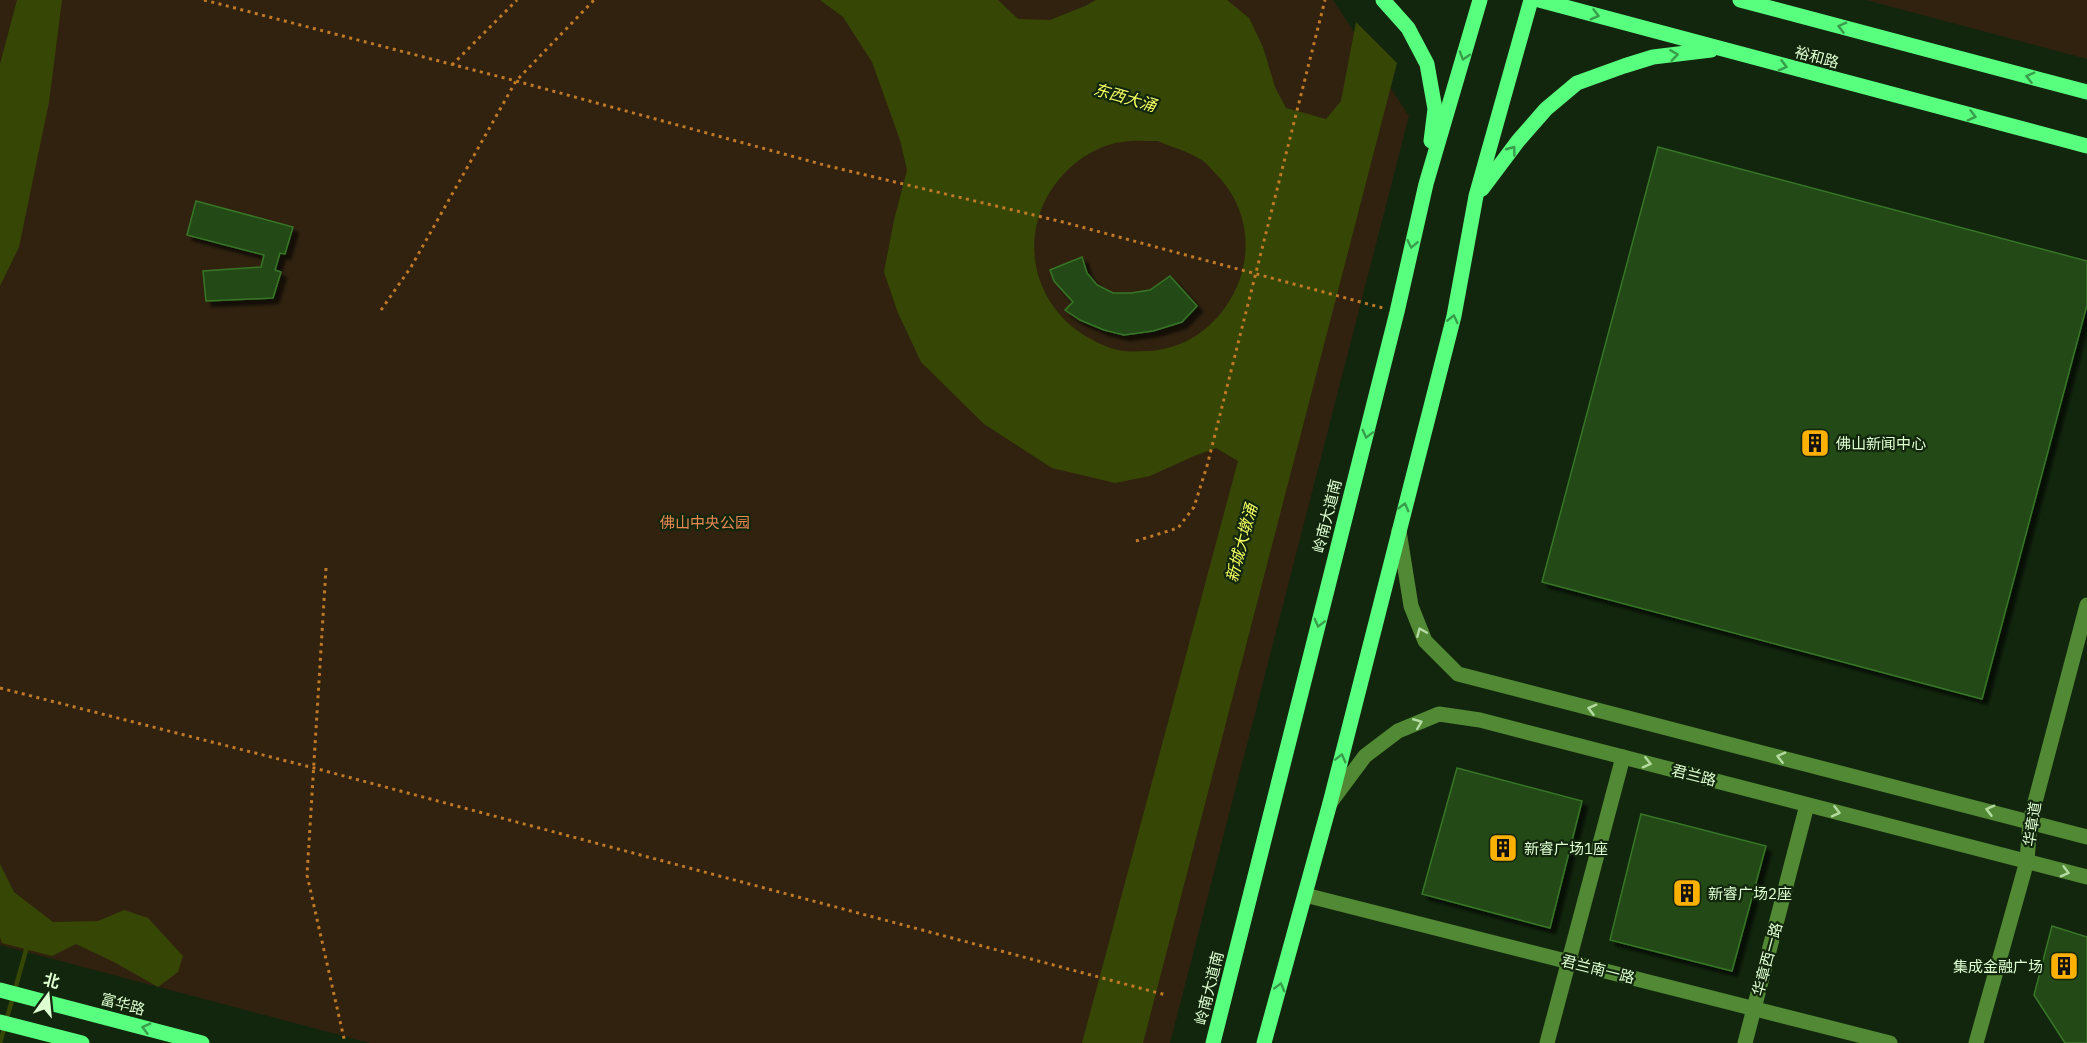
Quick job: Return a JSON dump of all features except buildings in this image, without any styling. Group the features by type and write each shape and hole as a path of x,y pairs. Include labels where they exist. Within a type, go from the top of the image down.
{"main road":[{"path":"1383,0 1408,28 1427,64 1435,109 1426,184"},
{"name":"岭南大道南","path":"1213,1043 1397,312 1426,184 1480,0"},
{"path":"1264,1043 1330,803 1454,316 1476,196 1531,0"},
{"name":"裕和路","path":"1539,0 2087,146"},
{"path":"1740,0 2087,92"},
{"path":"1476,196 1546,109 1577,83 1653,57 1718,49"},
{"name":"富华路","path":"0,990 202,1043"},
{"path":"0,1022 82,1043"}],"street":[{"path":"1398,530 1411,606 1425,641 1458,674 2087,837"},
{"name":"华章道","path":"1976,1043 2027,861 2030,821 2087,605"},
{"name":"君兰路","path":"1330,803 1365,756 1398,731 1438,714 1480,720 2087,877"},
{"path":"1547,1043 1623,757"},
{"name":"华章西一路","path":"1745,1043 1807,804"},
{"name":"君兰南一路","path":"1305,895 1890,1043"}],"path":[{"path":"204,0 870,176 1063,222 1256,272 1397,312"},
{"path":"452,65 517,0"},
{"path":"381,310 411,267 516,81 594,0"},
{"path":"1136,541 1178,528 1194,507 1207,466 1325,0"},
{"path":"326,568 307,875 345,1043"},
{"path":"0,688 314,768 1166,995"}],"green space":[{"name":"佛山中央公园","path":"0,0 1333,0 1409,116 1170,1043 370,1043 0,945"},
{"path":"1866,0 2087,0 2087,59"}],"water":[{"path":"17,0 62,0 49,102 19,247 0,286 0,64"},
{"path":"820,0 998,0 1018,19 1050,20 1096,0 1227,0 1249,18 1263,47 1275,87 1286,108 1326,119 1341,101 1356,22 1397,63 1143,1043 1082,1043 1238,461 1216,448 1150,476 1115,483 1052,468 984,424 921,362 898,313 884,272 907,170 900,140 872,62 843,17","holes":["1158,141 1202,160 1228,188 1243,221 1245,256 1242,273 1226,306 1202,332 1181,343 1159,350 1118,350 1080,333 1057,311 1045,292 1037,270 1034,248 1037,225 1044,204 1056,183 1084,157 1115,143"]},
{"path":"0,864 14,892 53,922 98,921 124,910 148,918 183,956 178,972 158,987 76,944 52,956 2,943 0,937"}],"waterway":[{"path":"0,1043 28,943"}],"place":[{"name":"佛山新闻中心","path":"1815,443"},
{"name":"新睿广场1座","path":"1503,848"},
{"name":"新睿广场2座","path":"1687,893"},
{"name":"集成金融广场","path":"2064,966"}],"water label":[{"name":"东西大涌","path":"1125,97"},
{"name":"新城大墩涌","path":"1241,543"}]}
